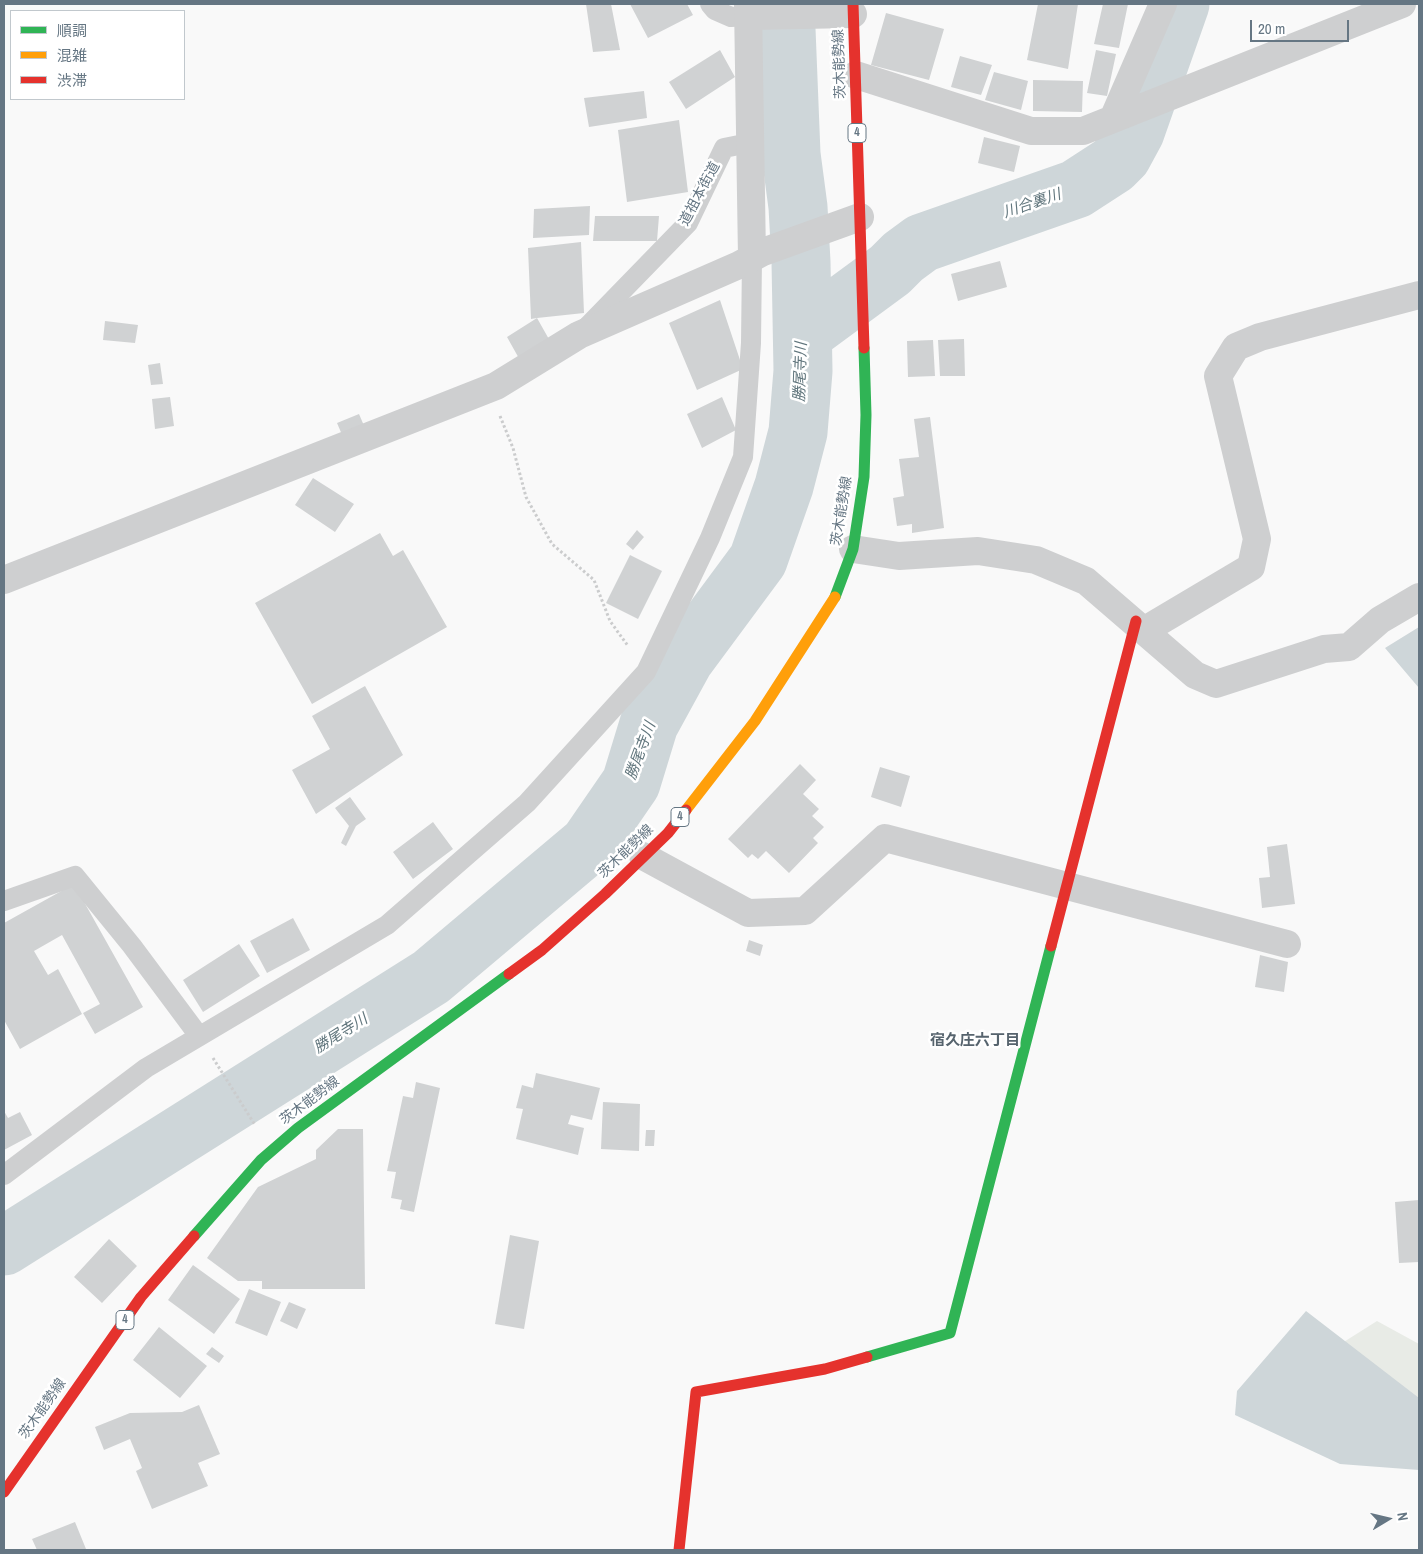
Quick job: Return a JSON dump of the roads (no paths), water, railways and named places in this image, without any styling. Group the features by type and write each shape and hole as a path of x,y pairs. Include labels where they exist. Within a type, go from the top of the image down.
{"main road":[{"name":"茨木能勢線","path":"4,1492 141,1297 261,1160 298,1128 542,950 668,832 755,721 835,598 853,549 864,477 866,415 861,263 851,220 856,75 853,9"},
{"path":"679,1550 696,1392 825,1369 950,1333 1067,886 1140,626"}],"street":[{"path":"1119,117 1164,4"},
{"path":"856,75 1031,131 1083,131 1402,4"},
{"path":"757,255 749,143 748,10 853,9"},
{"path":"4,580 496,386 579,335 757,255 851,220"},
{"path":"1140,626 1251,567 1258,539 1218,376 1236,347 1260,337 1419,296"},
{"path":"853,549 899,556 978,552 1036,560 1086,581 1195,675 1216,684 1324,649 1350,647 1380,620 1419,597"},
{"path":"643,856 748,913 805,910 885,838 1287,944"}],"lane":[{"path":"710,4 715,10 731,17 748,10"},
{"name":"道祖本街道","path":"579,335 688,223 724,148 749,143"},
{"path":"4,1175 146,1068 388,925 527,803 646,672 710,538 743,457 757,255"},
{"path":"4,901 75,876 132,946 199,1036"}],"waterway":[{"name":"勝尾寺川","path":"4,1246 431,977 589,844 631,783 649,724 684,660 758,560 784,486 798,432 803,371 801,262 798,207 791,154 785,4"},
{"name":"川合裏川","path":"803,334 890,270 903,257 922,243 1076,189 1113,165 1122,156 1135,132 1180,4"}],"district":[{"name":"宿久庄六丁目","path":"975,1041"}]}
